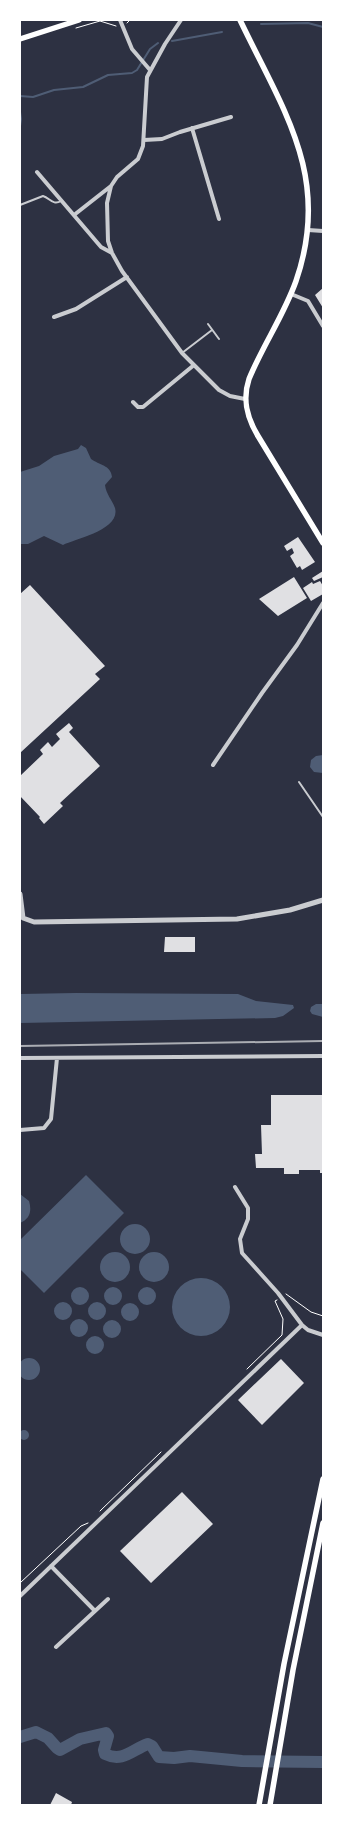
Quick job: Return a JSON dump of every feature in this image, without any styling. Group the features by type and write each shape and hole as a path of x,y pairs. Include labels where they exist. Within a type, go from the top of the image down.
{"main road":[{"path":"20,39 79,20"},
{"path":"240,20 289,123 301,154 308,186 308,230 299,270 291,294 252,373 245,399 246,409 253,428 323,543"},
{"path":"259,1805 284,1664 323,1479"},
{"path":"270,1805 278,1749 301,1627 323,1523"}],"street":[{"path":"120,20 127,40 139,59 150,70"},
{"path":"74,215 111,186 117,178 138,159 144,140 146,82 150,70 181,20"},
{"path":"144,140 159,140 192,128 231,117"},
{"path":"192,128 219,219"},
{"path":"37,172 101,247 112,253"},
{"path":"111,186 107,203 108,241 112,253 127,277 182,353 224,393 245,399"},
{"path":"308,230 323,231"},
{"path":"54,317 76,309 127,277"},
{"path":"291,294 308,301 323,326"},
{"path":"133,402 138,407 143,407 194,365"},
{"path":"213,765 256,701 297,645 323,603"},
{"path":"20,894 21,920 34,922 224,920 277,913 323,900"},
{"path":"20,1058 236,1055 323,1056"},
{"path":"20,1130 44,1128 51,1120 57,1058"},
{"path":"235,1186 248,1208 248,1219 240,1239 242,1253 281,1297 302,1325 308,1330 323,1335"},
{"path":"20,1596 302,1325"},
{"path":"51,1566 95,1611"},
{"path":"56,1647 108,1599"}],"lane":[{"path":"20,205 43,196 53,202 58,203 61,201"},
{"path":"208,324 219,339"},
{"path":"182,353 212,330"},
{"path":"299,782 313,800 320,815 323,817"}],"path":[{"path":"73,29 100,21 115,26 121,26 130,20"},
{"path":"285,1293 311,1312 323,1316"},
{"path":"244,1372 282,1335 283,1318 275,1302"},
{"path":"98,1513 166,1448"},
{"path":"20,1583 81,1526 93,1518"}],"water":[{"path":"81,445 86,448 91,459 107,468 111,473 112,477 105,485 115,508 115,516 104,528 63,545 44,536 28,544 21,544 20,472 39,466 54,456 78,449"},
{"path":"323,755 323,773 314,772 310,767 311,760 316,756"},
{"path":"20,994 238,994 256,1001 293,1005 294,1008 283,1016 275,1018 20,1023"},
{"path":"316,1004 323,1004 323,1017 312,1014 310,1011 311,1007"},
{"path":"86,1175 124,1213 44,1293 20,1269 20,1240"},
{"path":"20,1194 29,1201 30,1211 28,1217 20,1223"},
{"path":"135,1224 146,1228 150,1239 146,1250 135,1254 124,1250 120,1239 124,1228"},
{"path":"115,1252 126,1256 130,1267 126,1278 115,1282 104,1278 100,1267 104,1256"},
{"path":"154,1252 165,1256 169,1267 165,1278 154,1282 143,1278 139,1267 143,1256"},
{"path":"201,1278 217,1283 225,1291 230,1307 225,1323 217,1331 201,1336 185,1331 177,1323 172,1307 177,1291 185,1283"},
{"path":"80,1287 86,1290 89,1296 86,1302 80,1305 74,1302 71,1296 74,1290"},
{"path":"113,1287 119,1290 122,1296 119,1302 113,1305 107,1302 104,1296 107,1290"},
{"path":"147,1287 153,1290 156,1296 153,1302 147,1305 141,1302 138,1296 141,1290"},
{"path":"63,1302 69,1305 72,1311 69,1317 63,1320 57,1317 54,1311 57,1305"},
{"path":"97,1302 103,1305 106,1311 103,1317 97,1320 91,1317 88,1311 91,1305"},
{"path":"130,1303 136,1306 139,1312 136,1318 130,1321 124,1318 121,1312 124,1306"},
{"path":"79,1319 85,1322 88,1328 85,1334 79,1337 73,1334 70,1328 73,1322"},
{"path":"112,1320 118,1323 121,1329 118,1335 112,1338 106,1335 103,1329 106,1323"},
{"path":"95,1336 101,1339 104,1345 101,1351 95,1354 89,1351 86,1345 89,1339"},
{"path":"29,1358 37,1361 40,1369 37,1377 29,1380 21,1377 18,1369 21,1361"},
{"path":"24,1430 29,1435 24,1440 19,1435"}],"building":[{"path":"323,288 323,308 315,295"},
{"path":"298,537 315,562 302,570 300,566 297,568 290,556 294,553 292,548 287,551 284,546"},
{"path":"323,571 323,577 314,581 312,578"},
{"path":"294,577 307,598 278,616 259,599"},
{"path":"320,581 323,586 323,594 311,601 303,588 312,582 313,584"},
{"path":"30,585 105,666 95,674 100,679 20,753 20,594"},
{"path":"69,723 73,728 69,732 100,766 60,803 63,806 44,824 39,818 40,817 20,796 20,776 43,754 40,750 48,742 52,747 60,739 56,734"},
{"path":"165,937 195,937 195,952 164,952"},
{"path":"271,1095 323,1095 323,1173 320,1173 320,1170 299,1170 299,1174 284,1174 284,1168 256,1168 255,1154 262,1154 261,1125 271,1125"},
{"path":"281,1359 304,1383 262,1425 238,1400"},
{"path":"182,1492 213,1524 151,1583 120,1551"},
{"path":"56,1793 72,1802 71,1805 50,1805"}],"waterway":[{"path":"261,24 308,23 323,27"},
{"path":"172,41 222,32"},
{"path":"20,96 33,97 54,90 83,87 108,75 132,73 137,70 150,49 158,43"},
{"path":"20,112 20,126"},
{"path":"20,1737 36,1732 48,1738 60,1750 80,1739 106,1733 108,1736 104,1750 105,1754 117,1757 128,1754 148,1744 152,1746 159,1757 174,1758 190,1756 242,1761 323,1762"}],"railway":[{"path":"20,1046 323,1041"}]}
